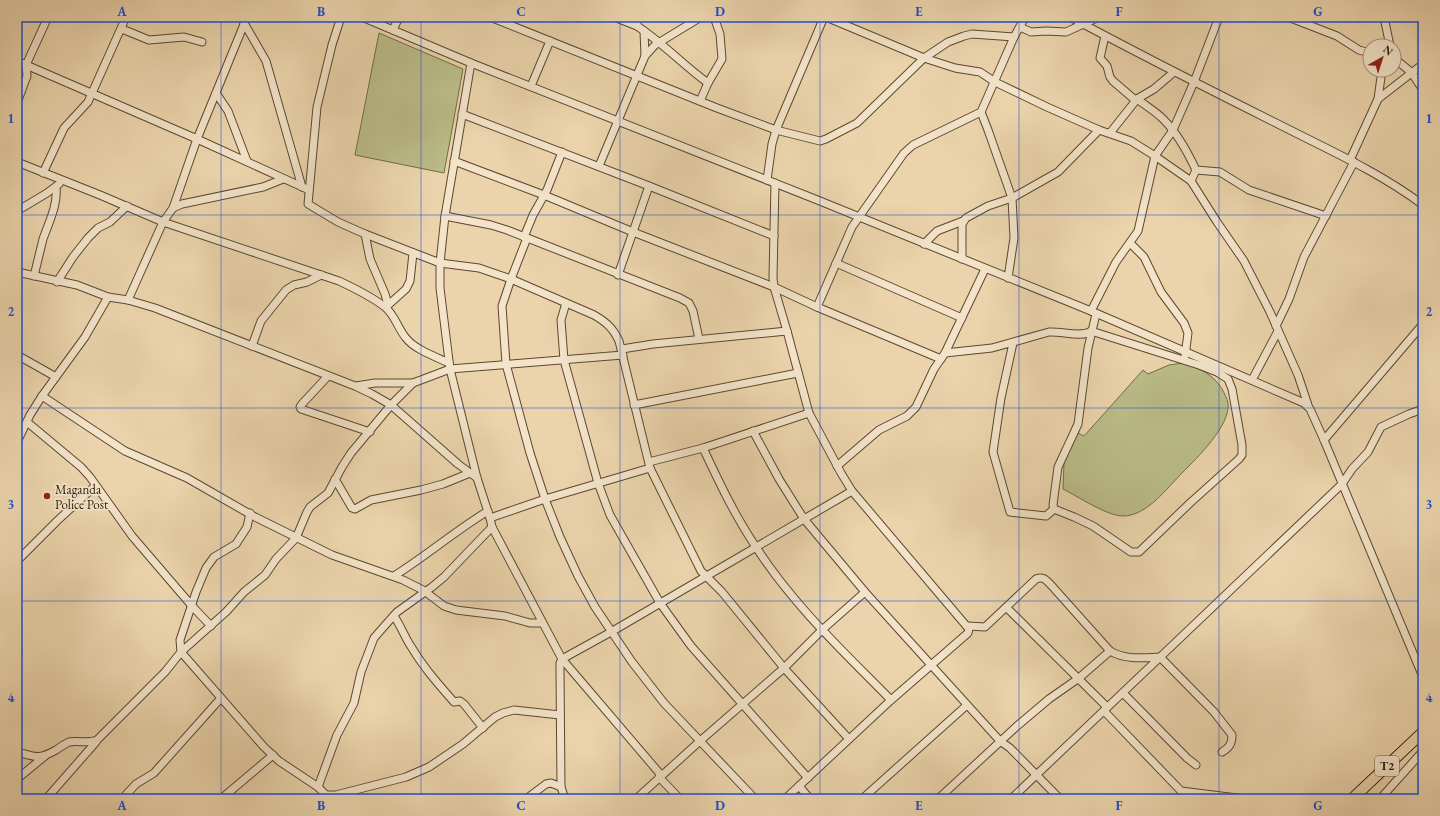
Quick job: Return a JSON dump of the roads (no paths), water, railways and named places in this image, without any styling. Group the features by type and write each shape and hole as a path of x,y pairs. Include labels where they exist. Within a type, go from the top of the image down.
{"highway":[{"name":"T2","path":"1352,799 1423,732"}],"street":[{"path":"17,103 27,76 26,65 48,17"},
{"path":"43,173 64,128 85,106 93,93 126,17"},
{"path":"341,17 332,45 317,107 308,204 338,222 365,234 440,262 479,268 511,279 604,320 611,326 616,334 622,352 649,465 680,530 706,576 722,592 784,668 849,739"},
{"path":"362,17 1093,312 1308,405"},
{"path":"393,30 398,17"},
{"path":"490,17 636,76 776,130 820,140 826,140 857,123 924,58 948,42 972,34 1014,37"},
{"path":"614,17 641,28 660,42 693,72 708,83"},
{"path":"637,17 641,28 645,56"},
{"path":"599,166 645,56 650,49 660,42 701,17"},
{"path":"700,101 708,83 722,59 720,34 714,17"},
{"path":"766,180 776,130 825,17 924,58 955,68 980,72 995,82 1099,130 1131,141 1156,156 1191,181 1244,261 1277,329 1298,375 1308,405 1423,677"},
{"path":"817,307 848,235 858,217 904,153 913,145 981,112 1014,37 1025,17"},
{"path":"1070,17 1174,72 1352,161 1400,188 1423,205"},
{"path":"1020,27 1031,32 1066,32 1099,17"},
{"path":"1054,509 1053,501 1058,467 1078,424 1088,348 1092,331 1093,312 1116,262 1138,231 1156,156 1173,130 1194,82 1219,17"},
{"path":"1288,17 1337,36 1358,50 1362,51"},
{"path":"1384,17 1388,38"},
{"path":"246,20 266,61 302,187"},
{"path":"128,300 163,222 173,208 197,139 246,20"},
{"path":"122,29 149,40 184,38 202,42"},
{"path":"1106,36 1100,58 1107,66 1110,77 1134,99 1137,99 1164,120 1173,130 1196,170"},
{"path":"532,86 550,41"},
{"path":"17,61 247,161 309,190"},
{"path":"471,62 445,216 440,262 440,288 449,366 477,478 492,528 562,659 680,799"},
{"path":"1378,99 1423,64"},
{"path":"1402,65 1412,73 1423,90"},
{"path":"1110,133 1137,99 1154,89 1174,72"},
{"path":"1252,380 1277,329 1304,257 1326,216 1352,161 1378,99 1381,78"},
{"path":"216,93 228,111 247,161"},
{"path":"981,112 1012,198 1014,238 1013,254 1008,278"},
{"path":"462,114 599,166 774,236"},
{"path":"924,244 937,231 963,221 970,215 988,206 1012,198 1058,172 1099,130"},
{"path":"562,152 544,195 533,215 502,306 506,364 530,453 545,499 560,537 578,576 611,632 664,703 755,799"},
{"path":"454,161 544,195 633,232 774,287 817,307 943,356 992,348 1049,332 1083,335 1092,331 1184,360 1217,372 1228,379 1232,389 1242,444 1242,455 1139,552 1131,552 1093,526 1054,509"},
{"path":"17,162 163,222 321,275 351,287 387,306"},
{"path":"1191,181 1196,170"},
{"path":"1196,170 1220,172 1249,190 1326,216"},
{"path":"173,208 182,204 262,187 283,179"},
{"path":"17,211 64,181"},
{"path":"775,183 772,268 774,287 809,413 852,491 969,629 968,633 891,700 785,799"},
{"path":"618,275 649,186"},
{"path":"34,276 43,240 55,206 57,195 56,187"},
{"path":"57,282 73,256 88,238 98,228 110,222 127,206"},
{"path":"445,216 499,227 618,275 680,298 689,303 693,311 699,339"},
{"path":"962,259 963,221"},
{"path":"365,234 370,259 385,294 387,306 406,338 409,342 449,366"},
{"path":"1130,243 1144,257 1160,292 1184,323 1188,333 1184,360"},
{"path":"387,306 406,289 410,281 413,253"},
{"path":"836,263 962,318"},
{"path":"837,466 879,430 907,416 914,410 919,403 934,369 943,356 985,269"},
{"path":"17,272 57,282 81,286 108,297 128,300 175,316 355,386 391,405 477,478"},
{"path":"252,346 260,322 286,290 294,285 307,282 321,275"},
{"path":"17,442 42,396 85,337 108,297"},
{"path":"566,303 561,320 564,360 598,483 610,515 660,603 691,646 808,778"},
{"path":"1324,440 1423,324"},
{"path":"46,799 97,740 165,672 181,652 226,612 244,592 265,575 276,559 296,538 310,507 328,493 347,459 391,405 413,383 449,366 564,360 622,352 653,344 787,331"},
{"path":"1013,343 1001,398 993,452 994,458 998,465 1010,512 1046,516 1054,509"},
{"path":"17,355 56,377"},
{"path":"634,404 798,373"},
{"path":"328,376 302,404 300,409 370,432"},
{"path":"355,386 375,383 413,383"},
{"path":"42,396 125,451 186,478 296,538 348,561 394,576 423,590 441,604 451,609 505,616 530,623 542,623"},
{"path":"1011,799 1342,484 1352,469 1368,452 1382,427 1423,409"},
{"path":"394,576 466,525 489,514 598,483 809,413"},
{"path":"27,422 81,467 90,477 132,536 211,626"},
{"path":"753,431 779,479 804,519 930,666 1000,741 1010,748 1037,774 1060,799"},
{"path":"703,448 727,498 756,547 794,598 822,630 891,700"},
{"path":"335,479 352,508 355,509 372,500 421,490 458,479 470,473"},
{"path":"17,562 57,521 95,486"},
{"path":"565,799 561,787 560,663 562,659 852,491"},
{"path":"250,513 247,527 236,544 214,557 206,568 196,592 180,640 181,652 272,755 318,787 324,797 353,791 419,772 430,767 463,744 503,712 514,710 560,715"},
{"path":"318,787 337,735 354,703 361,672 374,638 394,616 444,577 492,528"},
{"path":"968,626 985,627 1036,579 1039,578 1044,579 1051,585 1110,651 1123,656 1141,659 1160,657"},
{"path":"636,799 660,776 784,668 822,630 865,592"},
{"path":"1006,608 1079,678 1105,709 1179,790 1191,793 1245,799"},
{"path":"394,616 402,628 411,647 428,672 454,702 464,704 483,728"},
{"path":"938,799 1000,741 1049,699 1079,678 1110,651"},
{"path":"1160,657 1214,712 1232,735 1230,745 1222,752"},
{"path":"1123,692 1187,758 1196,765"},
{"path":"122,799 136,784 154,773 221,698"},
{"path":"862,799 967,705"},
{"path":"17,779 45,756 69,742 90,743 97,740"},
{"path":"1380,799 1423,751"},
{"path":"17,752 34,756 45,756"},
{"path":"221,799 272,755"},
{"path":"526,799 546,784 550,783 561,787"},
{"path":"799,786 810,799"},
{"path":"1422,799 1423,795"}],"place":[{"name":"Maganda Police Post","path":"47,496"}]}
